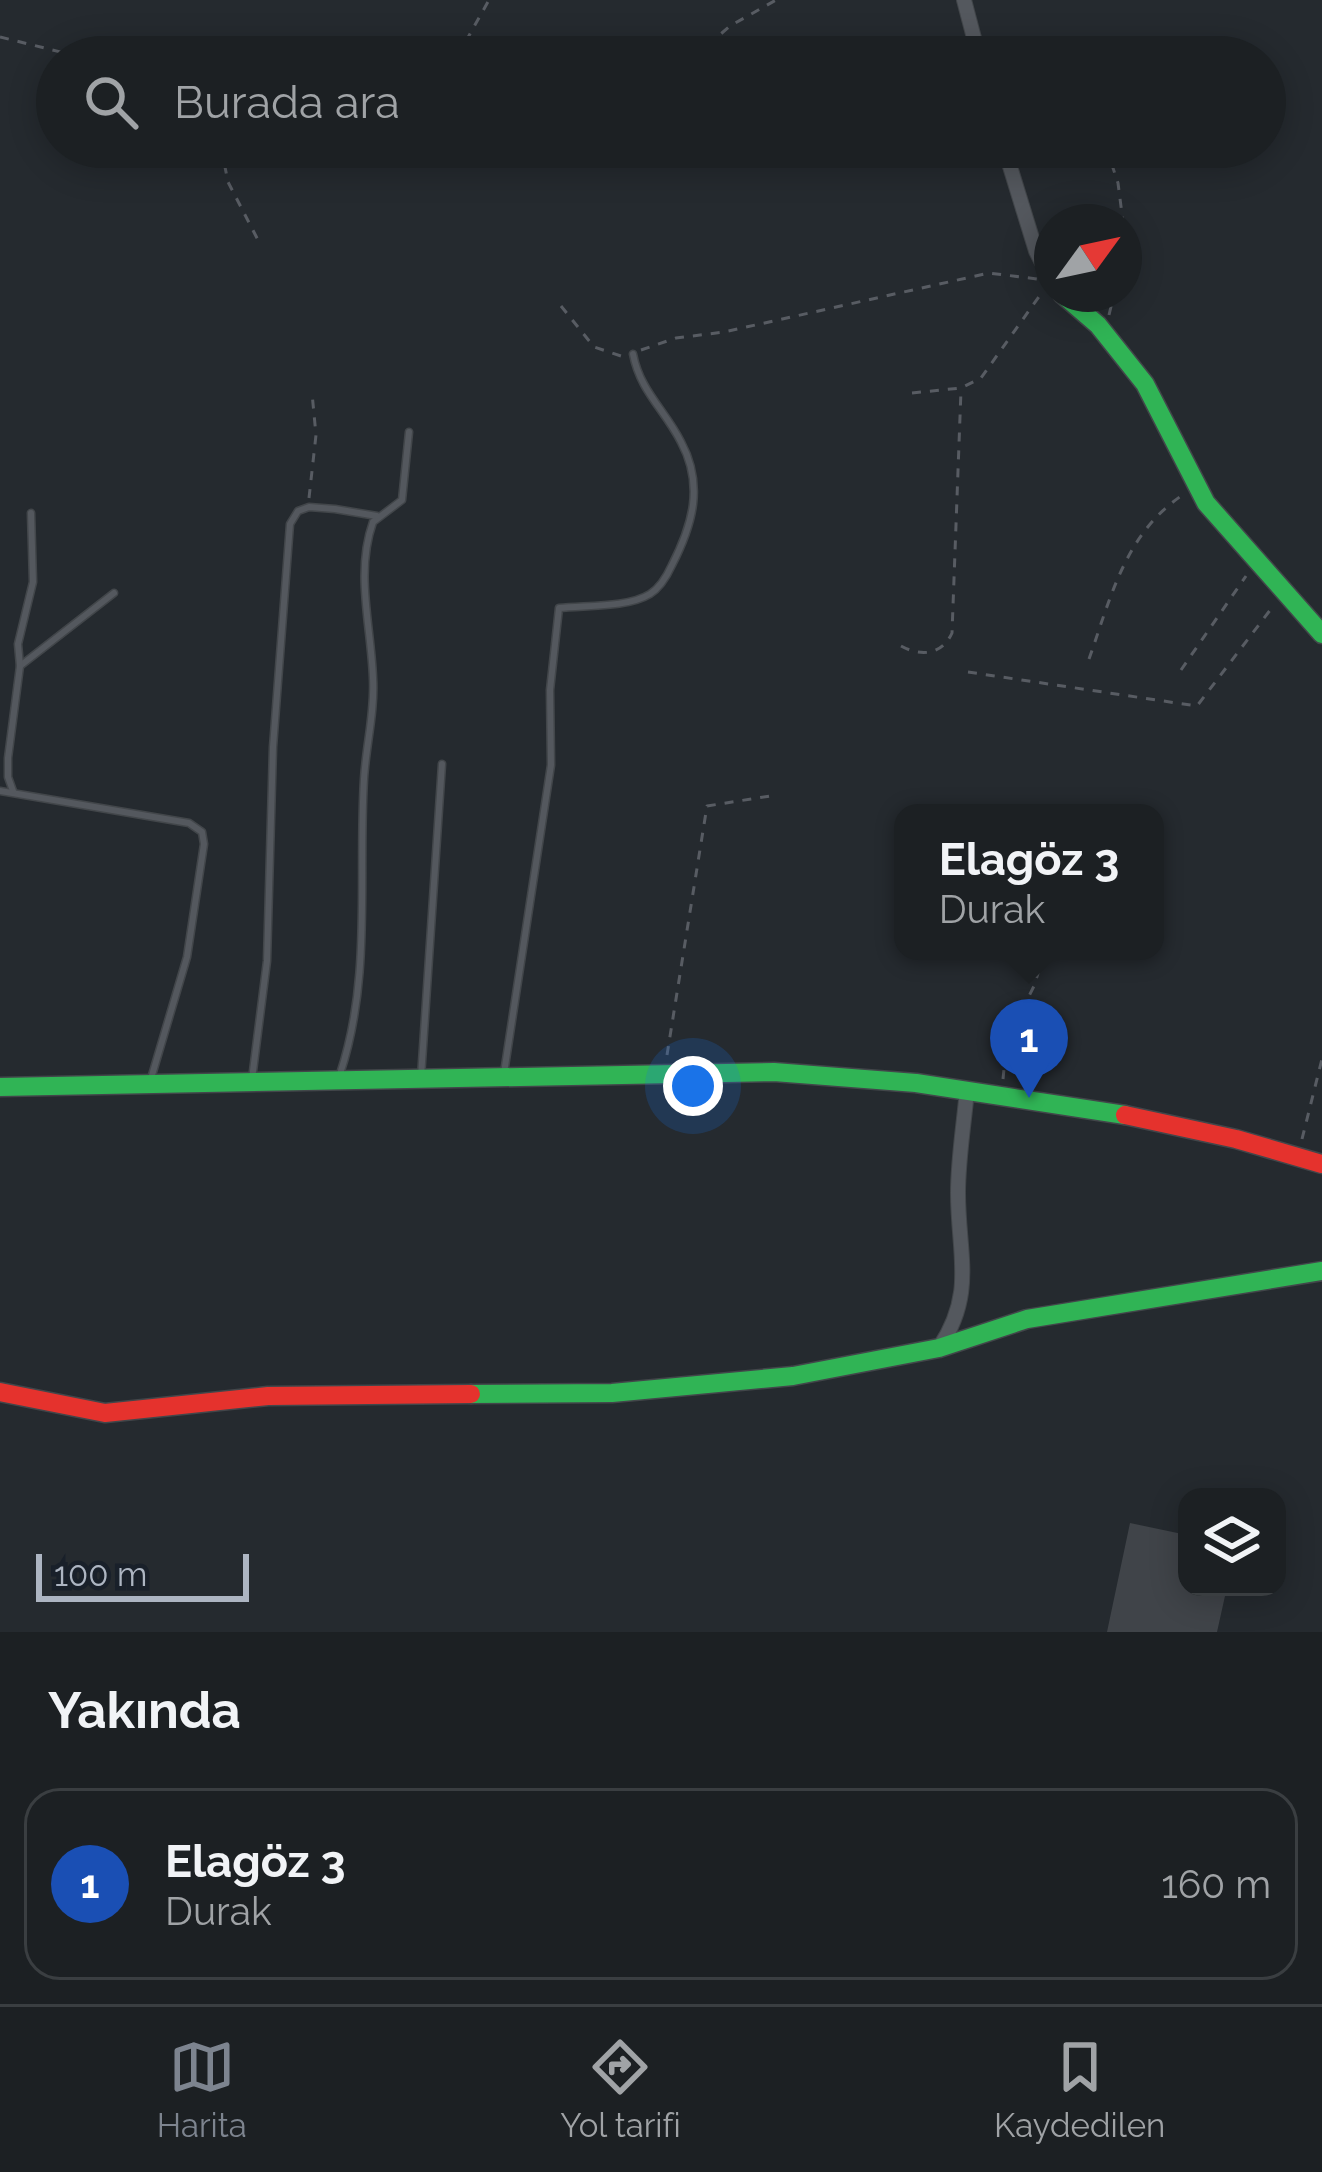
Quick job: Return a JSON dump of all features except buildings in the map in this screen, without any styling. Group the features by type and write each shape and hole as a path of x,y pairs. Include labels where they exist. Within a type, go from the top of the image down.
{"street":[{"path":"964,0 973,36"},
{"path":"1010,168 1034,244"},
{"path":"1082,312 1145,384 1196,488 1322,634"},
{"path":"0,1088 840,1074 1159,1120 1322,1164"},
{"path":"939,1348 956,1320 964,1286 958,1193 967,1090"},
{"path":"0,1392 105,1413 268,1396 612,1393 794,1376 939,1348 1028,1319 1322,1271"}],"lane":[{"path":"503,1078 551,765 550,690 559,608 637,599 653,592 666,577 692,520 691,464 643,386 633,354"},
{"path":"251,1083 267,962 273,747 290,524 298,511 309,507 377,517 398,506 404,494 409,433"},
{"path":"32,513 34,566 18,644 20,666 8,758 13,790 23,797 189,823 202,832 205,844 187,957 149,1086"},
{"path":"338,1082 350,1046 363,927 364,780 374,706 365,560 377,517"},
{"path":"20,666 114,593"},
{"path":"421,1081 442,764"},
{"path":"0,791 13,790"}],"path":[{"path":"469,36 489,0"},
{"path":"718,36 776,0"},
{"path":"0,37 36,46"},
{"path":"225,168 259,240"},
{"path":"1113,168 1121,204"},
{"path":"561,306 600,351 620,357 676,338 747,327 989,273 1034,279"},
{"path":"913,393 961,388 987,371 1034,305"},
{"path":"901,646 917,653 933,652 952,633 961,388"},
{"path":"309,507 316,435 312,393"},
{"path":"1089,659 1130,549 1160,512 1196,488"},
{"path":"1181,670 1257,560"},
{"path":"968,672 1198,706 1284,591"},
{"path":"664,1074 707,806 770,796"},
{"path":"1001,1094 1007,1040 1042,960"},
{"path":"1295,1156 1322,1059"}],"traffic: fast":[{"path":"1083,312 1145,384 1206,503 1322,634"},
{"path":"0,1087 774,1072 916,1083 1125,1115"},
{"path":"471,1394 612,1393 793,1376 939,1348 1027,1319 1322,1271"}],"traffic: jam":[{"path":"1125,1115 1322,1164"},
{"path":"0,1392 105,1413 268,1396 471,1394"}],"place":[{"name":"Elagöz 3","path":"1029,1098"}]}
